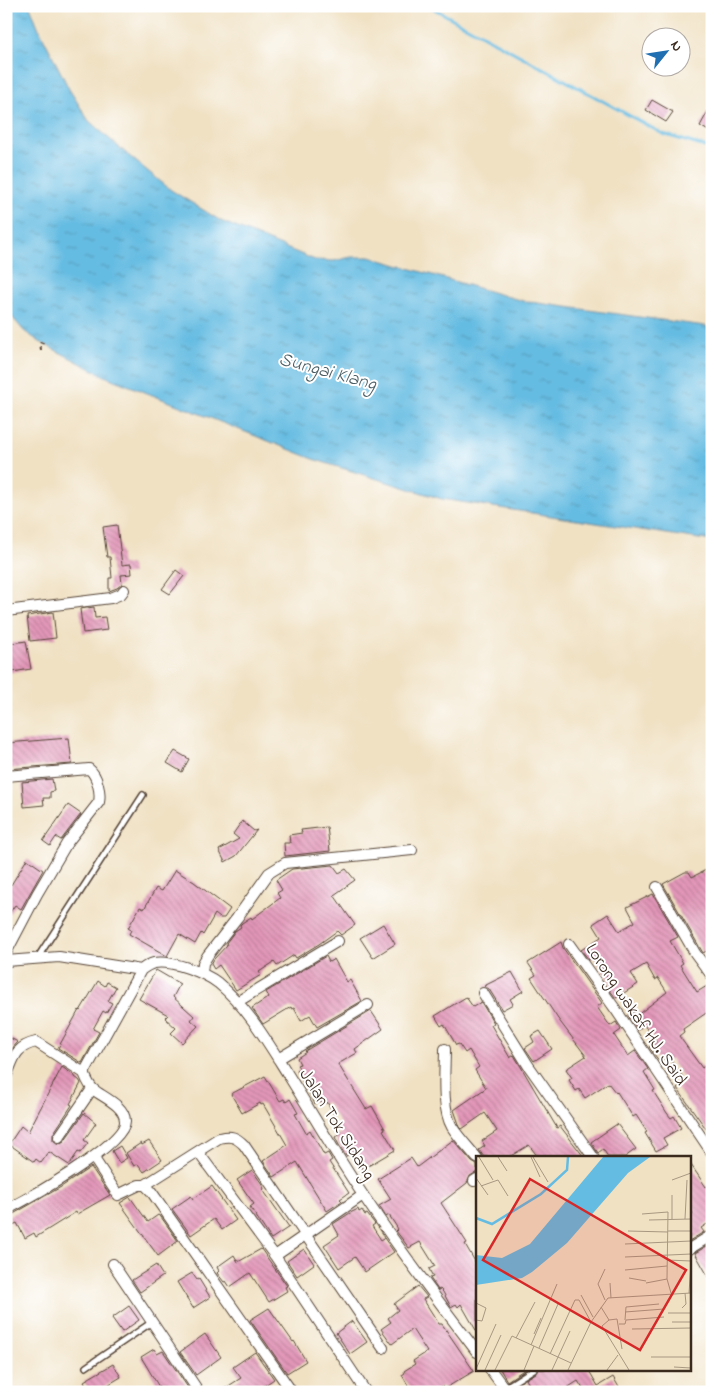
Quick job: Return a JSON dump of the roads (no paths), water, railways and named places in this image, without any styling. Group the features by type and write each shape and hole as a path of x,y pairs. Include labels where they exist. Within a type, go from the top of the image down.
{"street":[{"path":"6,611 111,598 121,594 124,590"},
{"path":"6,776 90,769 93,772 101,796 99,802 67,843 37,894 6,954"},
{"path":"202,973 203,962 269,873 284,863 412,850"},
{"path":"657,887 695,953 712,976"},
{"path":"238,1002 338,941"},
{"name":"Lorong wakaf HJ. Said","path":"569,944 616,1010 712,1153"},
{"path":"6,960 38,958 71,959 140,970 84,1073"},
{"name":"Jalan Tok Sidang","path":"140,970 152,963 165,962 202,973 216,981 238,1002 278,1059 363,1195 437,1300 476,1351"},
{"path":"483,993 528,1065 592,1156"},
{"path":"278,1059 368,1005"},
{"path":"6,1077 18,1050 27,1044 36,1042 84,1073 92,1089 101,1094 122,1112 125,1121 123,1129 93,1157 62,1179 6,1210"},
{"path":"445,1049 444,1092 446,1109 451,1126 476,1157"},
{"path":"59,1137 92,1089"},
{"path":"93,1157 118,1196 139,1185 145,1185 219,1138 236,1137 244,1145 383,1348"},
{"path":"198,1152 275,1256 366,1392"},
{"path":"145,1185 292,1392"},
{"path":"275,1256 363,1195"},
{"path":"690,1248 711,1238"},
{"path":"112,1264 199,1392"},
{"path":"491,1370 506,1390"}],"lane":[{"path":"38,958 143,795"},
{"path":"86,1367 153,1322"},
{"path":"506,1390 533,1370"}],"water":[{"name":"Sungai Klang","path":"6,6 30,6 39,29 69,89 89,121 171,190 221,221 315,260 334,261 351,257 370,257 523,301 712,327 712,541 442,499 316,460 107,377 40,342 24,331 6,310"}],"waterway":[{"path":"429,6 663,134 712,149"}]}
